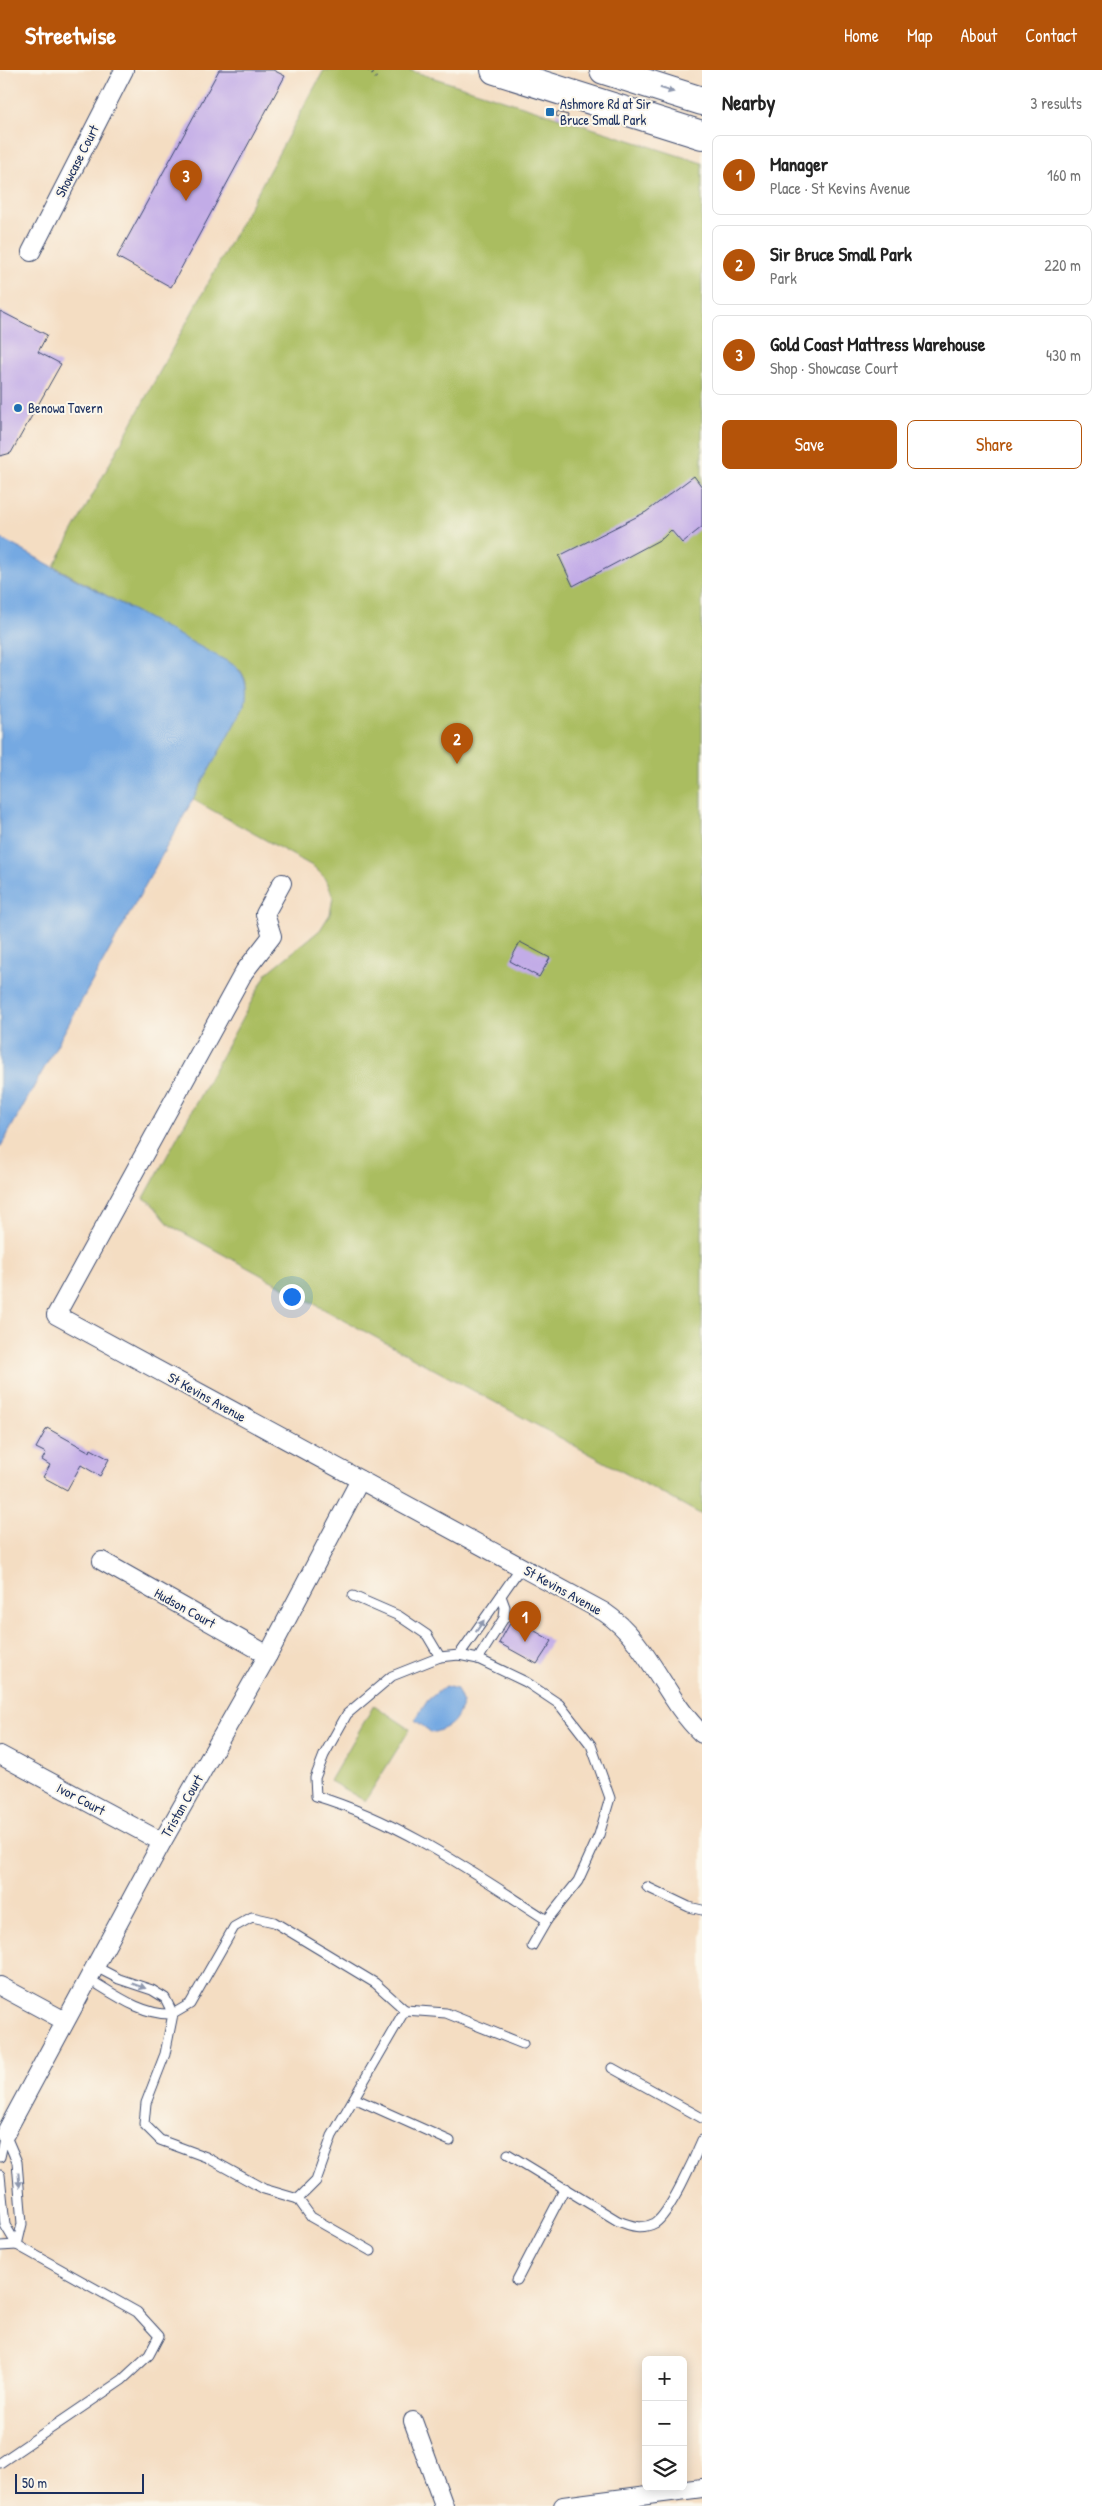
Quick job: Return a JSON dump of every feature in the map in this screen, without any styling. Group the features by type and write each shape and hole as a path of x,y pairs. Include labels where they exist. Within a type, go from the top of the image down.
{"main road":[{"path":"495,70 702,135"},
{"path":"604,70 702,101"}],"street":[{"name":"Showcase Court","path":"31,252 124,70"},
{"name":"St Kevins Avenue","path":"282,883 265,914 272,936 244,972 56,1315 619,1622 638,1645 683,1712 702,1734"},
{"name":"Tristan Court","path":"6,2134 162,1842 268,1655 360,1480"},
{"name":"Hudson Court","path":"102,1561 268,1655"},
{"name":"Ivor Court","path":"0,1755 162,1842"},
{"path":"0,1986 65,2021"},
{"path":"412,2421 444,2506"},
{"path":"564,2506 702,2488"}],"lane":[{"path":"460,1655 521,1567"},
{"path":"353,1596 399,1616 427,1635 440,1656"},
{"path":"478,1659 504,1618 505,1607 501,1596"},
{"path":"532,1946 547,1920 578,1881 599,1835 610,1798 591,1745 559,1704 526,1682 478,1659 460,1655 440,1656 392,1676 347,1714 324,1755 315,1778 316,1796 388,1823 461,1864 547,1920"},
{"path":"647,1887 689,1907 702,1910"},
{"path":"92,1973 135,2005 160,2015 173,2014 190,2004 234,1926 252,1917 274,1922 358,1973 405,2010 446,2014 523,2044"},
{"path":"92,1973 165,1998 173,2014 165,2054 146,2103 144,2124 160,2140 206,2157 264,2188 298,2199 311,2217 372,2251"},
{"path":"298,2199 316,2181 332,2136 405,2010"},
{"path":"612,2068 702,2118"},
{"path":"354,2098 450,2142"},
{"path":"0,2157 6,2134"},
{"path":"6,2134 17,2162 22,2224 17,2244"},
{"path":"508,2154 633,2228 656,2223 664,2215 689,2169 702,2140"},
{"path":"0,2174 6,2225 17,2244 137,2312 159,2336 149,2355 122,2380 0,2464"},
{"path":"516,2280 564,2188"},
{"path":"0,2246 17,2244"}],"path":[{"path":"369,70 376,78"}],"green space":[{"path":"324,70 409,70 702,163 702,1515 171,1226 152,1204 144,1198 267,973 320,930 330,914 333,897 326,879 314,867 192,799 245,705 246,681 241,671 54,566"},
{"path":"374,1705 410,1729 365,1801 330,1781"}],"water":[{"path":"0,538 232,664 243,677 246,693 245,705 0,1148"},
{"path":"445,1686 457,1689 463,1703 458,1715 449,1726 432,1733 415,1720 428,1700"}],"building":[{"path":"219,70 273,70 285,76 171,287 117,257"},
{"path":"557,112 568,115 567,119 556,116"},
{"name":"Benowa Tavern","path":"0,311 47,335 38,352 61,364 11,453 0,456"},
{"path":"694,476 702,487 702,527 682,543 671,530 663,538 573,586 559,556 646,512"},
{"path":"520,942 550,958 539,977 510,961"},
{"path":"47,1428 90,1452 91,1449 109,1459 100,1476 81,1465 67,1490 43,1477 50,1465 42,1460 46,1453 36,1448"},
{"path":"513,1618 552,1641 537,1664 499,1643"}],"place":[{"name":"Ashmore Rd at Sir Bruce Small Park","path":"550,112"},
{"name":"Gold Coast Mattress Warehouse","path":"186,201"},
{"name":"Benowa Tavern","path":"18,408"},
{"name":"Sir Bruce Small Park","path":"457,764"},
{"name":"Manager","path":"525,1642"}]}
